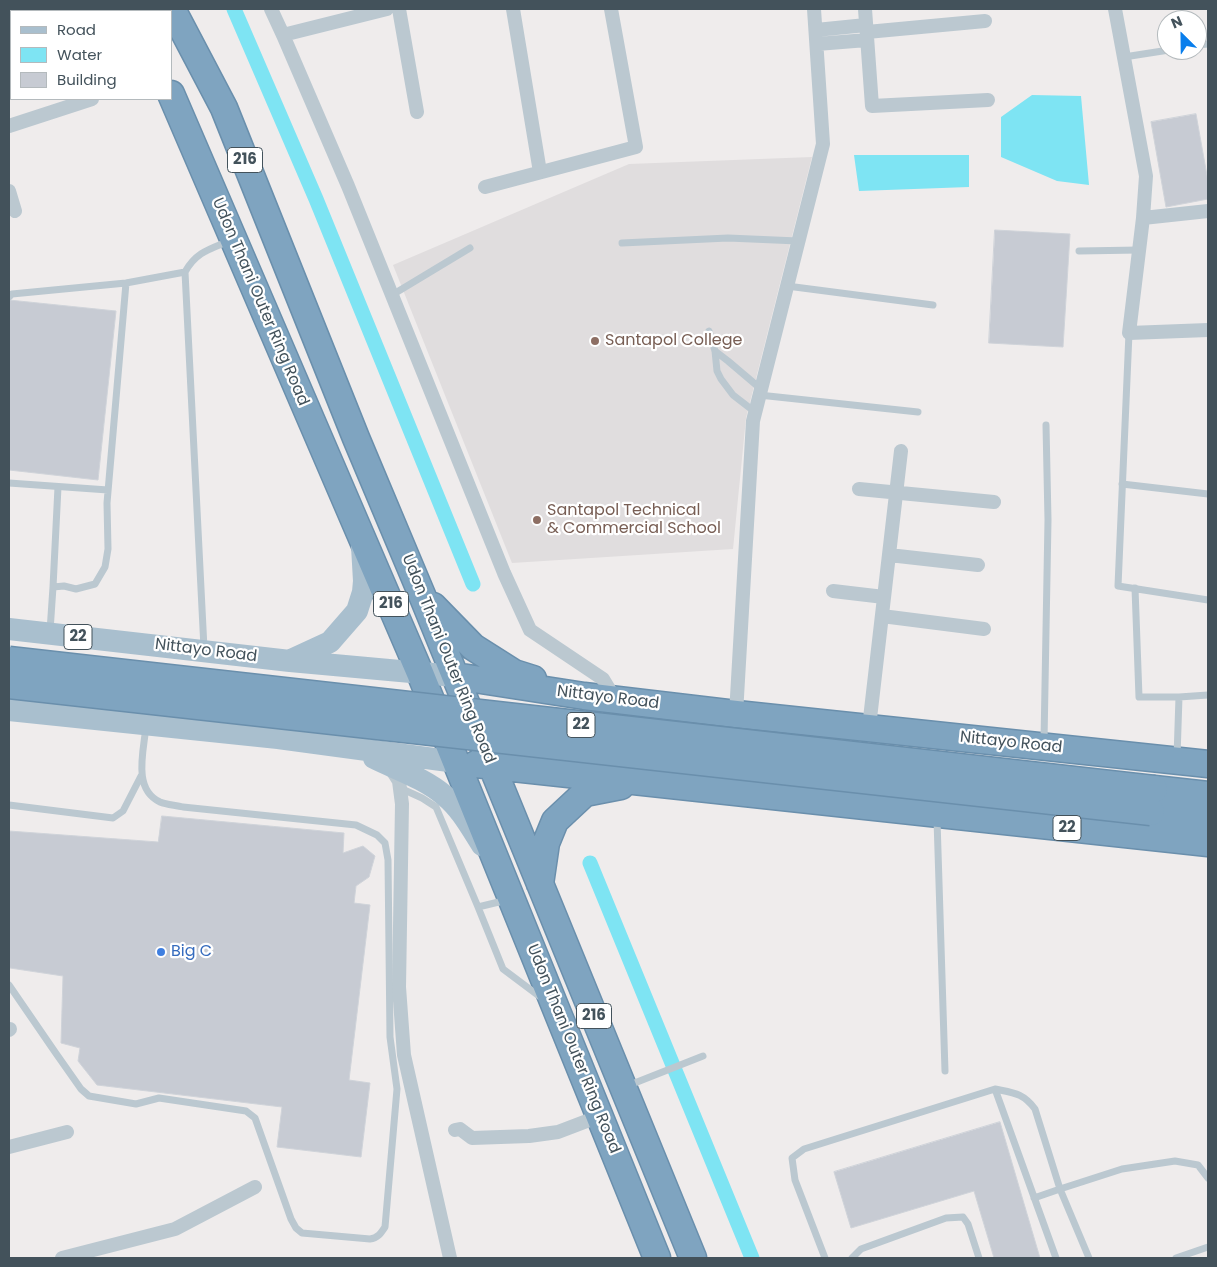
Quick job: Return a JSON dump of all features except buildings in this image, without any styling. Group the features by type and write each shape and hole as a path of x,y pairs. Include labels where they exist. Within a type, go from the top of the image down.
{"highway":[{"name":"Udon Thani Outer Ring Road","path":"172,9 224,108 356,438 693,1258"},
{"name":"Udon Thani Outer Ring Road","path":"172,96 420,672 657,1258"},
{"path":"422,595 473,647 514,673 584,696"},
{"name":"Nittayo Road","path":"9,660 1152,801 1208,818"},
{"name":"Nittayo Road","path":"455,676 584,696 736,714 1208,764"},
{"name":"Nittayo Road","path":"9,685 1152,801 1208,796"},
{"path":"616,699 601,722 598,753 606,767 634,780"},
{"name":"22","path":"456,762 1208,843"},
{"path":"540,884 546,843 555,821 586,794 634,780"}],"main road":[{"path":"278,738 293,724 301,703 301,681 290,661 330,642 357,611 363,592 364,581 362,536"},
{"name":"Nittayo Road","path":"9,629 290,661 455,676"},
{"name":"22","path":"9,710 278,738 456,762"},
{"path":"354,748 422,780 454,804 471,827 511,895"}],"street":[{"path":"271,9 348,186 504,572 530,630 602,679 616,699"},
{"path":"283,35 386,9"},
{"path":"399,9 417,112"},
{"path":"513,9 540,172"},
{"path":"485,187 636,147 611,9"},
{"path":"736,714 753,421 823,144 814,9"},
{"path":"866,9 872,106 988,100"},
{"path":"1115,9 1146,176 1143,218 1129,333 1208,330"},
{"path":"816,30 867,32 985,21"},
{"path":"817,44 867,32"},
{"path":"9,126 89,100"},
{"path":"9,191 15,211"},
{"path":"1143,218 1208,211"},
{"path":"869,727 901,451"},
{"path":"859,488 994,502"},
{"path":"889,555 978,565"},
{"path":"833,591 884,597"},
{"path":"882,616 984,629"},
{"path":"389,765 399,781 402,804 398,987 404,1055 450,1258"},
{"path":"455,1130 460,1129 472,1138 530,1136 558,1132 600,1116"},
{"path":"9,1147 67,1132"},
{"path":"62,1258 175,1229 255,1187"}],"lane":[{"path":"1124,57 1157,52"},
{"path":"622,242 728,238 798,241"},
{"path":"204,650 185,272 199,254 233,239"},
{"path":"392,295 470,248"},
{"path":"1079,251 1139,250"},
{"path":"9,297 12,294 126,283 185,272"},
{"path":"54,587 64,586 76,589 95,584 106,567 108,549 108,490 126,283"},
{"path":"786,286 933,304"},
{"path":"709,331 715,351 717,371 721,379 733,395 755,412"},
{"path":"1129,333 1118,586 1208,600"},
{"path":"715,351 760,392 918,412"},
{"path":"1044,746 1048,520 1046,425"},
{"path":"9,484 108,490"},
{"path":"1122,484 1208,494"},
{"path":"50,634 58,487"},
{"path":"1135,588 1139,697 1208,695"},
{"path":"1177,761 1179,697"},
{"path":"9,805 112,818 123,811 141,776 146,724"},
{"path":"9,985 60,1060 81,1089 89,1096 136,1104 159,1098 246,1111 255,1118 291,1219 296,1228 302,1233 370,1239 376,1238 381,1234 385,1227 397,1089 390,1037 388,860 384,842 377,835 356,825 184,807 162,802 154,798 144,786 141,776"},
{"path":"400,788 436,807 503,969 557,1010"},
{"path":"937,814 945,1071"},
{"path":"478,907 511,895"},
{"path":"623,1088 703,1056"},
{"path":"995,1090 1056,1258"},
{"path":"825,1258 795,1180 792,1158 804,1148 995,1090 1015,1093 1028,1099 1035,1108 1060,1189 1089,1258"},
{"path":"1034,1198 1122,1169 1176,1161 1198,1165 1208,1178"},
{"path":"852,1258 861,1249 946,1218 963,1217 968,1224 979,1258"},
{"path":"1176,1258 1208,1247"}],"shaded area":[{"name":"Santapol College","path":"812,157 746,418 733,549 512,563 393,265 629,164"}],"water":[{"path":"1032,95 1081,96 1089,185 1057,181 1001,157 1001,117"},
{"path":"854,155 969,155 969,187 859,191"}],"waterway":[{"path":"234,9 316,199 473,584"},
{"path":"590,863 752,1258"}],"place":[{"name":"Santapol College","path":"595,341"},
{"name":"Santapol Technical & Commercial School","path":"537,520"},
{"name":"Big C","path":"161,952"}]}
